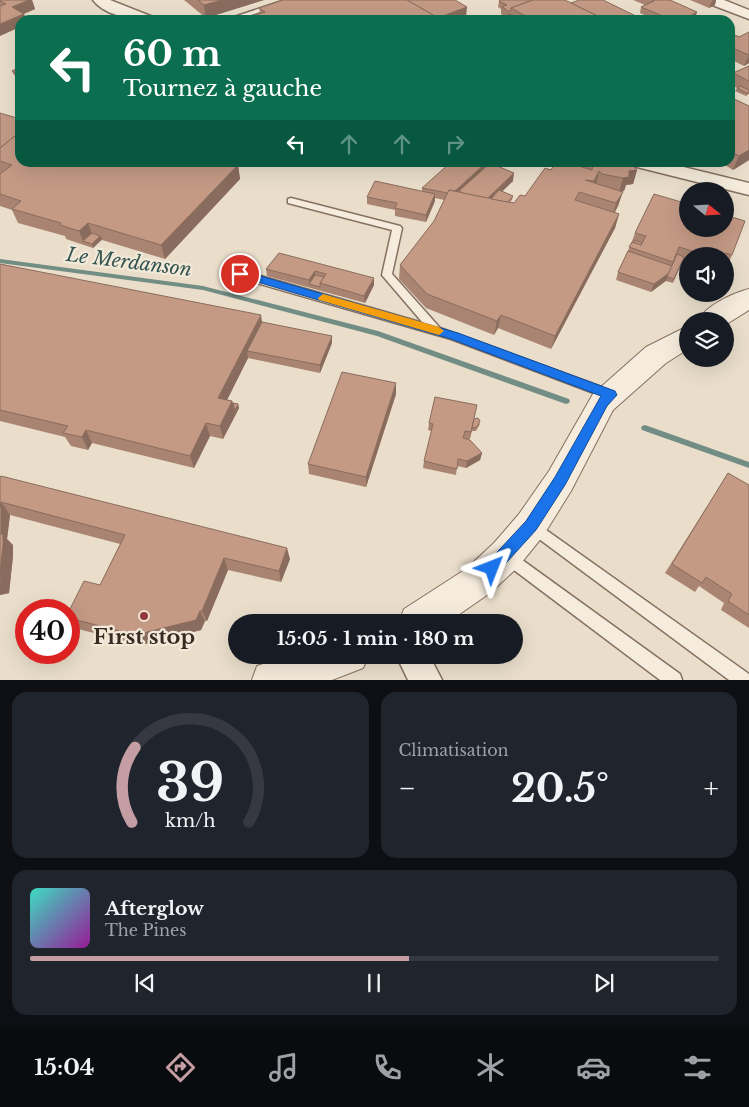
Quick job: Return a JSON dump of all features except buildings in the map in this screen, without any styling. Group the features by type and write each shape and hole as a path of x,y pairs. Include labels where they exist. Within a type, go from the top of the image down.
{"street":[{"path":"100,0 112,7 134,15"},
{"path":"712,0 749,15"},
{"path":"659,167 749,189"},
{"path":"726,312 749,298"},
{"path":"429,614 478,581 506,555 531,526 560,481 602,402 656,355 679,341"},
{"path":"271,680 322,664"},
{"path":"416,664 426,680"}],"lane":[{"path":"245,15 292,0"},
{"path":"291,201 397,228 387,275 436,330"},
{"path":"240,274 436,330 611,395"},
{"path":"531,526 743,680"},
{"path":"506,555 674,680"}],"waterway":[{"name":"Le Merdanson","path":"0,261 203,288 378,334 566,401"},
{"name":"Le Merdanson","path":"645,428 749,465"}],"slow traffic":[{"path":"323,298 439,331"}],"place":[{"name":"First stop","path":"144,616"}],"route":[{"path":"240,274 454,336 611,395 602,402 560,481 531,526 492,568"}]}
